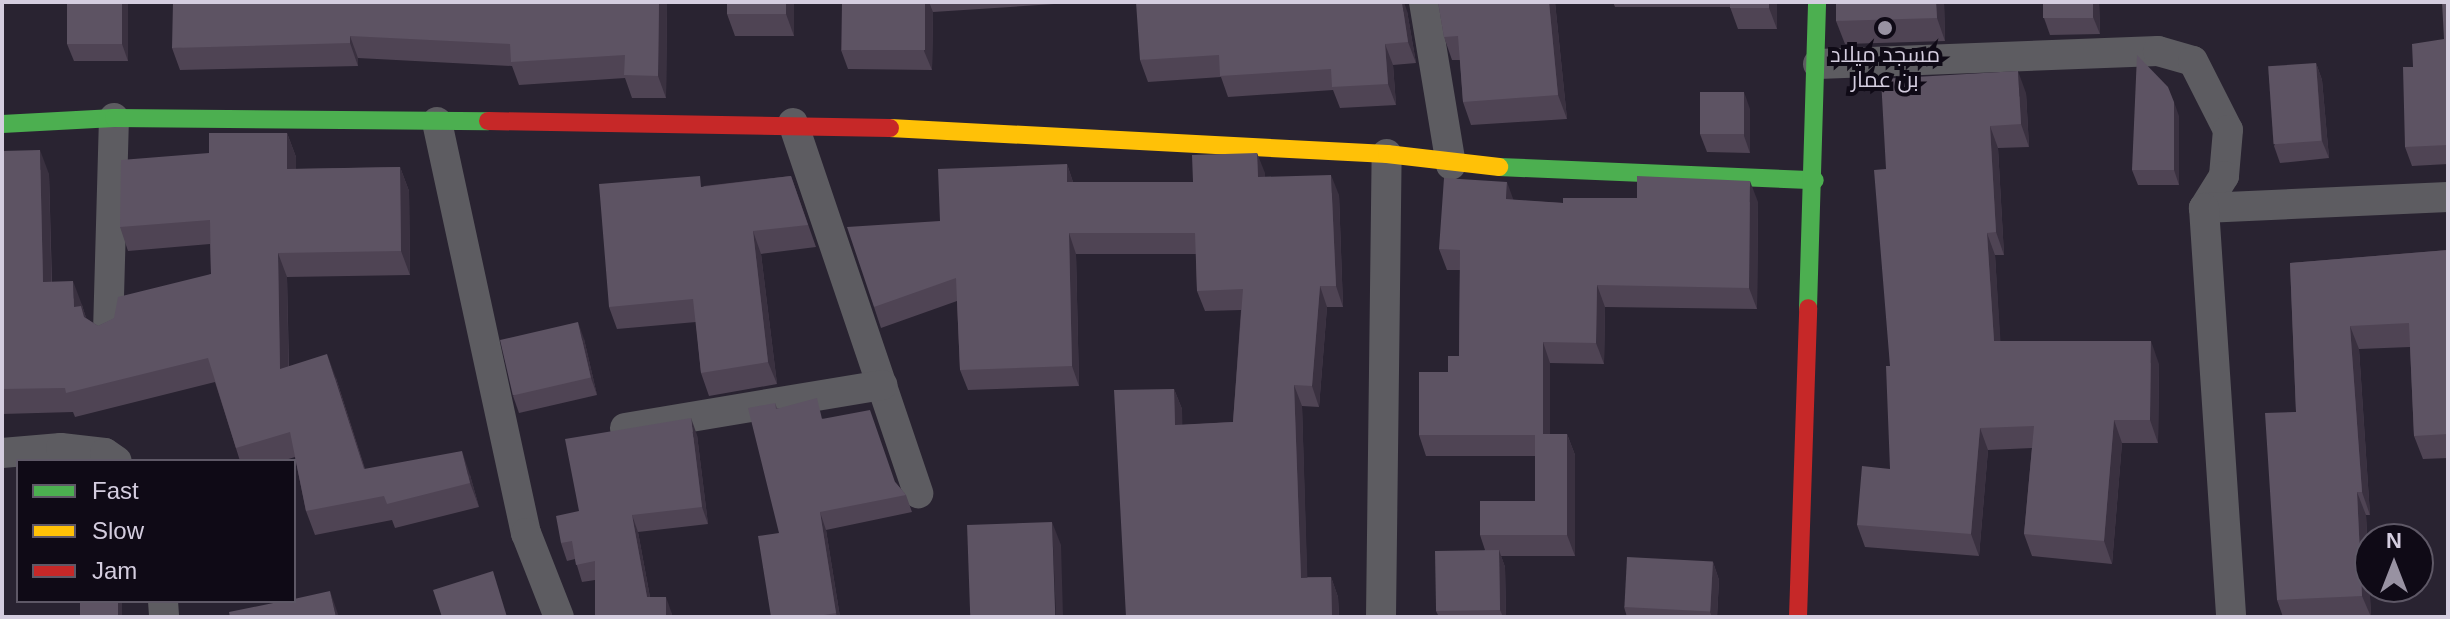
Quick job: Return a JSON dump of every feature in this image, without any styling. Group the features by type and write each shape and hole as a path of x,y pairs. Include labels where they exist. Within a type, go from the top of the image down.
{"street":[{"path":"1424,2 1451,165"},
{"path":"1798,617 1815,180 1817,2"},
{"path":"1818,64 2142,50 2193,61 2228,130 2224,176 2204,208 2231,617"},
{"path":"2,124 114,118 793,123 1387,154 1451,165 1815,180"},
{"path":"108,332 114,118"},
{"path":"437,122 526,533 559,617"},
{"path":"793,123 918,493"},
{"path":"1381,617 1387,154"},
{"path":"2204,208 2448,197"},
{"path":"625,428 882,385"},
{"path":"2,453 61,448 105,453 114,459"}],"building":[{"path":"67,2 122,2 122,44 67,44"},
{"path":"173,2 659,2 658,76 624,75 625,55 511,62 510,44 350,36 350,43 172,48"},
{"path":"727,2 786,2 786,14 727,14"},
{"path":"842,2 925,2 925,50 842,50"},
{"path":"1136,2 1402,2 1408,42 1385,44 1388,84 1332,87 1331,69 1220,76 1219,55 1140,60"},
{"path":"1438,2 1549,2 1558,95 1463,102 1458,36 1444,37"},
{"path":"1730,2 1769,2 1769,8 1730,8"},
{"path":"1836,2 1936,2 1937,18 1836,21"},
{"path":"2043,2 2093,2 2093,18 2043,18"},
{"path":"2442,2 2448,2 2448,145 2405,147 2403,67 2413,67 2412,44 2444,39"},
{"path":"2137,55 2168,87 2174,102 2174,170 2132,170"},
{"path":"2316,63 2321,141 2274,144 2268,66"},
{"path":"2018,71 2021,124 1990,126 1996,232 1987,233 1994,341 2151,341 2150,420 2114,420 2104,541 2024,534 2034,426 1980,428 1971,534 1857,525 1862,466 1890,469 1886,366 1890,366 1874,170 1886,169 1881,79"},
{"path":"1700,92 1744,92 1744,134 1700,134"},
{"path":"209,133 287,133 287,169 400,167 401,251 278,253 280,369 327,354 364,469 462,451 470,483 387,504 384,496 306,511 290,432 236,448 208,358 66,393 65,388 2,389 2,151 40,150 43,282 73,281 74,307 81,306 84,317 98,326 114,318 118,297 211,274 210,220 120,227 121,160 209,153"},
{"path":"1257,153 1258,177 1331,175 1336,286 1320,286 1312,386 1294,385 1301,578 1331,577 1332,617 1126,617 1114,390 1174,389 1175,425 1233,422 1243,289 1197,291 1195,233 1069,233 1072,366 960,370 956,278 874,307 847,227 940,221 938,169 1067,164 1067,182 1193,182 1192,155"},
{"path":"700,176 701,187 791,176 808,225 753,231 768,362 701,373 693,299 609,307 599,184"},
{"path":"1637,176 1750,181 1749,288 1597,285 1596,343 1543,342 1543,434 1567,434 1567,535 1480,535 1480,501 1535,501 1535,435 1419,435 1419,372 1448,372 1448,356 1459,356 1460,250 1439,249 1444,178 1507,182 1506,199 1563,203 1563,198 1637,198"},
{"path":"2448,250 2448,434 2414,436 2409,323 2350,326 2362,492 2357,492 2358,523 2354,523 2354,596 2277,600 2265,413 2296,412 2290,263"},
{"path":"578,322 591,378 513,396 500,340"},
{"path":"817,398 822,419 870,410 895,482 906,495 820,512 836,613 812,617 771,617 758,536 779,533 748,408 775,403 776,409"},
{"path":"691,418 702,507 632,515 647,597 666,597 666,617 595,617 595,561 576,565 572,541 561,543 556,516 579,511 565,439"},
{"path":"1052,522 1055,617 970,617 967,525"},
{"path":"1499,550 1500,610 1436,611 1435,551"},
{"path":"1627,557 1713,562 1710,611 1624,607"},
{"path":"493,571 507,617 442,617 433,590"},
{"path":"330,591 336,617 230,617 229,612 273,603 296,603 296,599"},
{"path":"80,603 118,603 118,617 80,617"}],"traffic: fast":[{"path":"1808,308 1817,2"},
{"path":"2,124 114,118 488,121"},
{"path":"1499,167 1815,180"}],"traffic: slow":[{"path":"890,128 1387,154 1499,167"}],"traffic: jam":[{"path":"488,121 890,128"},
{"path":"1798,617 1808,308"}],"place":[{"name":"مسجد ميلاد بن عمار","path":"1885,28"}]}
